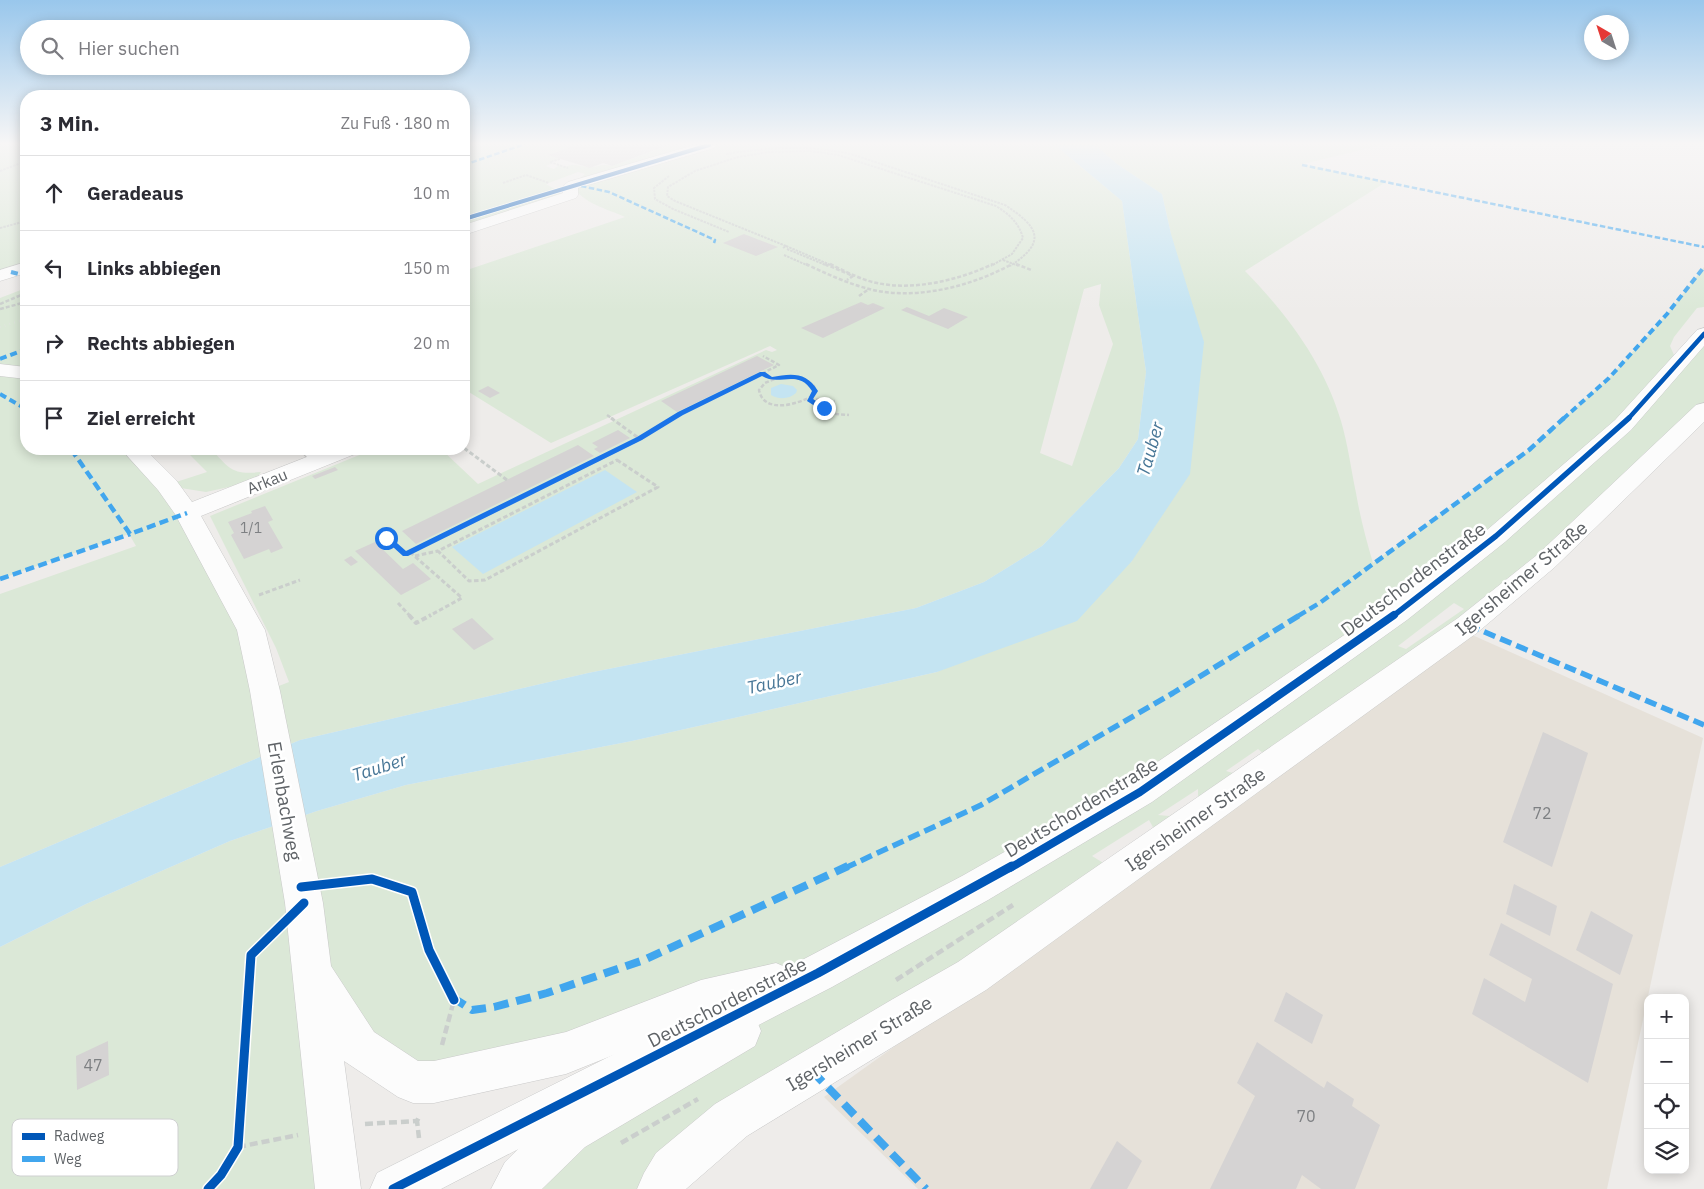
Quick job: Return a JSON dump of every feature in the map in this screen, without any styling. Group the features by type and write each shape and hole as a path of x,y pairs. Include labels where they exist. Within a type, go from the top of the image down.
{"street":[{"path":"470,228 554,200"},
{"path":"0,276 20,269"},
{"name":"Deutschordenstraße","path":"393,1189 818,973 975,888 1140,792 1397,613 1496,536 1623,425 1704,334"},
{"path":"0,370 20,372"},
{"name":"Igersheimer Straße","path":"660,1189 672,1169 731,1120 906,1013 972,976 1468,625 1546,561 1704,410"},
{"name":"Erlenbachweg","path":"138,455 167,486 187,513 250,630 265,691 299,875 313,975 338,1189"},
{"name":"Arkau","path":"187,513 311,455"},
{"path":"313,975 359,1047 413,1082 434,1082 566,1053 701,1000 818,973"},
{"path":"514,1189 521,1178 569,1132 732,1037 818,973"}],"path":[{"path":"658,200 673,209 729,232"},
{"path":"674,200 853,276 846,280"},
{"path":"684,207 783,248 881,285 909,285 937,282 970,273 1013,254 1023,238 1017,223 1001,209 975,200"},
{"path":"784,255 869,290 904,293 944,288 974,281 1013,264 1034,247 1034,230 1028,220 1019,212 994,200"},
{"path":"0,228 20,223"},
{"path":"1002,260 1031,270"},
{"path":"859,296 869,290"},
{"path":"0,304 20,296"},
{"path":"0,309 20,304"},
{"path":"386,538 406,554 640,439 680,414 779,365 763,356"},
{"path":"763,373 771,379"},
{"path":"810,400 815,391 814,386 804,379 788,376 764,382 758,392 760,397 766,402 783,406 810,400 836,401"},
{"path":"810,400 836,414 849,415"},
{"path":"607,415 640,439"},
{"path":"470,452 507,480"},
{"path":"416,556 438,551 617,460 658,487 485,580 469,582 438,551"},
{"path":"398,603 416,623 462,598 410,552"},
{"path":"251,598 300,580"},
{"path":"234,1154 238,1147 238,1137"}],"shaded area":[{"path":"1470,634 1703,738 1649,994 1644,994 1644,1015 1607,1189 918,1189 824,1097"}],"green space":[{"path":"0,200 20,200 20,269 0,276"},
{"path":"470,200 543,200 470,224"},
{"path":"1121,200 1146,372 1138,439 1119,468 1042,546 984,582 916,608 588,673 300,740 0,867 0,594 136,546 129,534 0,579 0,298 20,290 20,455 138,455 167,485 207,472 190,455 217,455 228,466 237,471 261,472 259,475 238,485 206,492 168,486 187,513 266,691 289,682 276,648 210,516 359,455 447,455 478,484 766,350 772,352 777,350 770,346 551,443 470,393 470,269 625,217 588,201","holes":["1101,284 1099,305 1113,344 1072,466 1040,453 1084,289"]},
{"path":"1163,200 1357,200 1245,271 1289,322 1325,379 1341,421 1361,519 1373,563 1529,450 1609,378 1667,314 1704,267 1704,307 1697,308 1674,337 1670,346 1678,364 1704,334 1704,410 1546,561 660,1189 514,1189 732,1037 413,1082 314,976 338,1189 0,1189 0,947 86,904 230,841 317,811 406,785 632,741 937,672 1132,561 1171,234","holes":["1454,603 1464,609 1406,649 1398,646","1258,749 1264,754 1236,774 1226,771","1198,789 1198,801 1169,816 1158,815","1149,820 1154,829 1105,864 1092,856"]}],"water":[{"name":"Tauber","path":"1163,200 1171,234 1204,342 1190,474 1132,561 1077,621 937,672 632,741 406,785 317,811 230,841 86,904 0,947 0,867 300,740 588,673 916,608 984,582 1042,546 1119,468 1138,439 1146,372 1122,201"},
{"path":"781,384 793,386 797,390 796,393 784,398 771,395 771,388"},
{"path":"605,470 637,492 483,574 452,547"}],"building":[{"path":"744,234 778,247 756,256 723,243"},
{"path":"861,302 868,305 873,303 885,308 823,338 801,328"},
{"path":"907,307 929,316 944,308 968,317 948,329 901,310"},
{"path":"757,356 774,365 677,412 661,401"},
{"path":"488,386 500,393 490,398 478,391"},
{"path":"618,430 630,438 600,453 594,449 598,447 592,443"},
{"path":"578,445 594,456 416,544 402,531"},
{"path":"335,467 338,470 315,479 312,476"},
{"path":"265,506 273,520 268,522 283,548 271,553 269,549 244,559 231,535 234,533 228,522"},
{"path":"375,542 403,569 413,563 431,579 401,595 355,551"},
{"path":"351,556 358,562 351,566 344,560"},
{"path":"472,618 494,639 474,650 452,629"},
{"path":"1543,732 1588,753 1552,867 1503,842"},
{"path":"1514,884 1557,906 1550,936 1506,914"},
{"path":"1591,911 1633,935 1620,975 1576,950"},
{"path":"1501,923 1613,984 1588,1083 1472,1014 1484,978 1525,1002 1532,979 1489,955"},
{"path":"1286,992 1323,1015 1312,1044 1274,1021"},
{"path":"108,1041 109,1075 77,1090 76,1056"},
{"path":"1257,1042 1324,1088 1327,1081 1354,1099 1352,1106 1380,1125 1355,1189 1321,1189 1302,1175 1296,1189 1210,1189 1255,1096 1237,1083"},
{"path":"1117,1141 1142,1161 1127,1189 1090,1189"}],"railway":[{"path":"0,327 20,321"}],"marked path":[{"path":"628,200 715,240 714,243"},
{"path":"1476,200 1704,247"},
{"path":"452,997 472,1010 494,1007 547,993 644,960 981,805 1173,693 1321,602 1529,450 1609,378 1667,314 1704,267"},
{"path":"11,272 20,274"},
{"path":"0,359 20,351"},
{"path":"0,394 20,406"},
{"path":"75,455 130,534 187,513"},
{"path":"0,579 130,534"},
{"path":"1468,625 1704,725"},
{"path":"812,1071 926,1189"}],"cycle path":[{"path":"470,217 525,200"},
{"path":"393,1189 818,973 975,888 1140,792 1397,613 1496,536 1623,425 1704,334"},
{"path":"301,887 372,879 412,892 429,950 454,1000"},
{"path":"208,1189 221,1175 238,1147 251,955 304,903"}],"route":[{"path":"386,538 406,554 640,439 680,414 763,373 771,379 788,376 810,382 814,386 815,391 810,400 824,408"}]}
